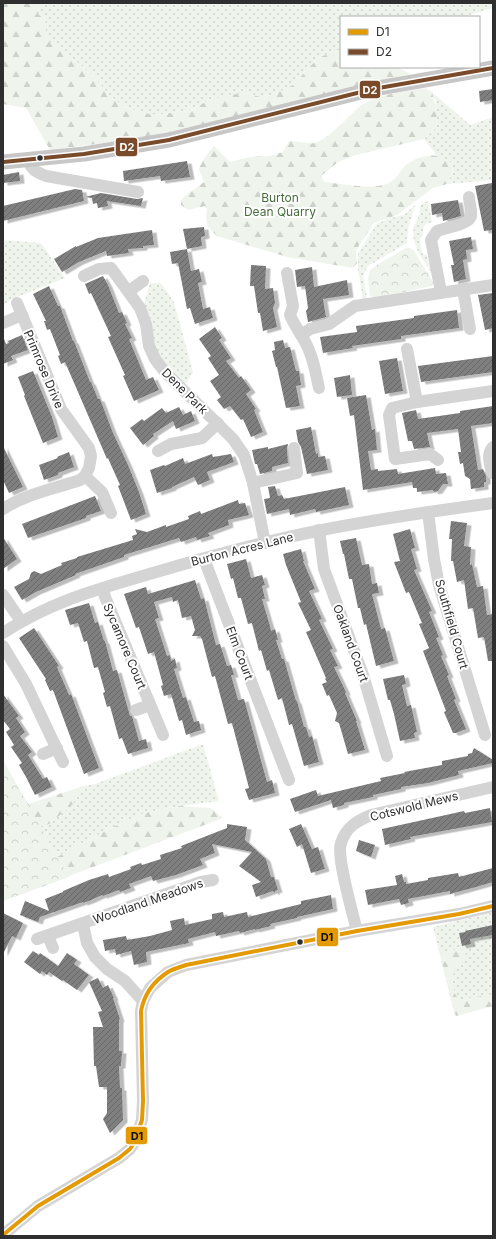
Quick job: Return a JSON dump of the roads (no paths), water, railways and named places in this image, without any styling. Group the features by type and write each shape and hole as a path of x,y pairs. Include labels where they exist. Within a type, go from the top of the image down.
{"main road":[{"path":"3,162 84,154 169,140 373,89 493,68"}],"street":[{"path":"28,159 31,168 36,173 138,192"},
{"path":"441,292 431,240 437,231 470,220 469,196"},
{"name":"Dene Park","path":"84,276 99,269 111,268 140,308 146,324 149,346 155,359 165,372 233,439 244,455 253,483 265,543"},
{"path":"287,273 293,306 290,315 308,348 314,365 319,388"},
{"path":"129,291 143,282"},
{"path":"301,335 310,329 328,324 355,306 493,285"},
{"path":"463,289 470,329"},
{"name":"Primrose Drive","path":"17,303 61,409 88,448 90,456 89,468 85,476"},
{"name":"Primrose Drive","path":"3,323 22,315"},
{"path":"407,349 417,402"},
{"path":"438,460 430,454 395,459 389,415 392,408 417,402 493,391"},
{"name":"Dene Park","path":"158,451 171,444 202,438 218,423"},
{"path":"492,473 489,456 490,450 493,447"},
{"path":"253,483 297,473 294,448"},
{"path":"5,503 80,480 85,476 102,492 111,513"},
{"name":"Burton Acres Lane","path":"3,633 21,621 60,602 204,558 319,530 493,503"},
{"name":"Southfield Court","path":"428,512 439,586 485,735"},
{"name":"Oakland Court","path":"319,530 324,569 363,675 387,756"},
{"name":"Elm Court","path":"204,558 272,749 289,780"},
{"name":"Sycamore Court","path":"103,588 105,597 163,735"},
{"path":"3,595 21,621"},
{"path":"3,646 26,684 63,762"},
{"name":"Sycamore Court","path":"136,710 150,705"},
{"path":"43,754 57,748"},
{"name":"Cotswold Mews","path":"357,931 340,858 340,844 347,830 357,821 371,815 493,787"},
{"name":"Woodland Meadows","path":"53,948 43,938 201,882 213,880"},
{"path":"3,1235 38,1206 119,1158 134,1143 139,1130 143,1111 141,1011 143,1001 150,988 168,972 186,965 357,931 459,914 493,906"},
{"name":"Woodland Meadows","path":"83,924 87,943 95,957 107,969 125,981 143,1001"}],"park label":[{"name":"Burton Dean Quarry","path":"280,204"}]}
